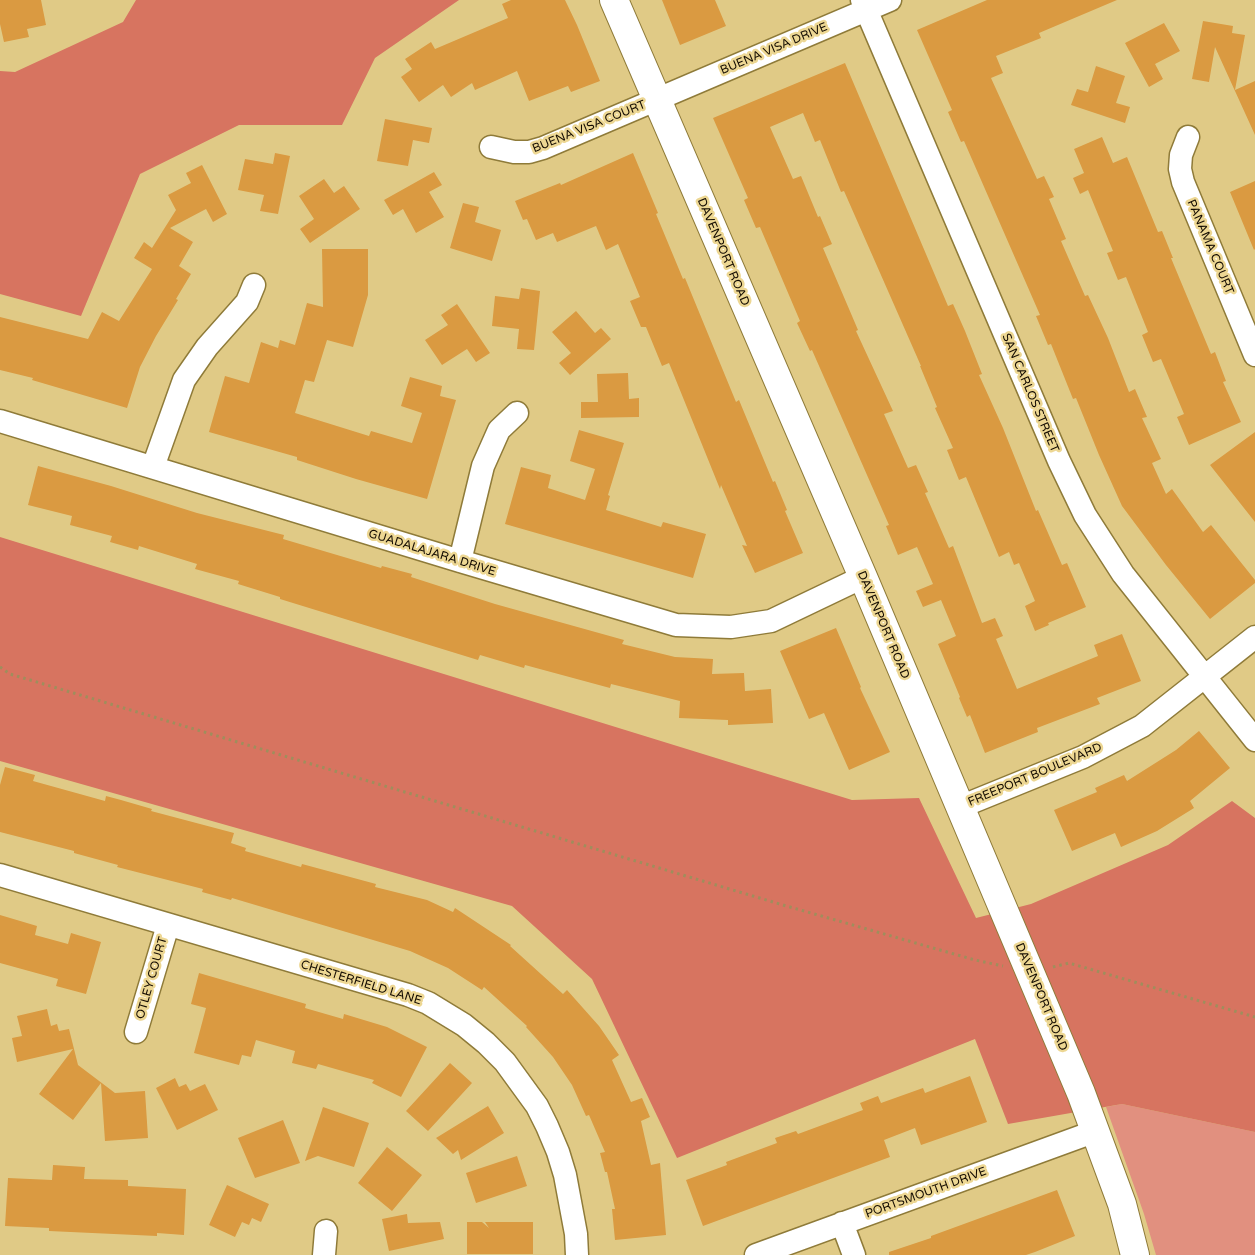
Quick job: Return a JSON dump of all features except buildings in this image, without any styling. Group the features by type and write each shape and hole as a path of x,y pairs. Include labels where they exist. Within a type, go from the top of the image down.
{"street":[{"name":"DAVENPORT ROAD","path":"614,0 863,577 1030,972 1096,1131 1122,1204 1135,1255"},
{"name":"BUENA VISA DRIVE","path":"658,99 864,5 890,0"},
{"name":"SAN CARLOS STREET","path":"864,5 1074,494 1109,554 1255,740"},
{"name":"BUENA VISA COURT","path":"491,147 514,152 529,152 543,148 658,99"},
{"name":"PANAMA COURT","path":"1188,137 1181,155 1180,169 1183,182 1255,355"},
{"path":"154,467 184,380 207,347 247,302 254,285"},
{"path":"460,561 483,466 499,430 517,413"},
{"name":"GUADALAJARA DRIVE","path":"0,421 676,625 731,627 771,620 863,577"},
{"name":"FREEPORT BOULEVARD","path":"960,807 1083,758 1142,726 1255,637"},
{"name":"CHESTERFIELD LANE","path":"0,874 408,995 428,1004 464,1025 505,1062 522,1084 544,1119 558,1152 565,1175 575,1226 578,1255"},
{"name":"OTLEY COURT","path":"136,1032 168,925"},
{"name":"PORTSMOUTH DRIVE","path":"756,1255 1096,1131"},
{"path":"842,1223 854,1255"},
{"path":"324,1255 326,1231"}],"path":[{"path":"0,667 10,674 774,902 975,960 1030,972 1069,963 1255,1017"}],"shaded area":[{"path":"136,0 459,0 375,58 342,125 239,125 140,174 81,316 0,294 0,71 15,72 123,22"},
{"path":"0,537 852,800 919,798 976,918 1031,904 1168,845 1232,801 1255,818 1255,1132 1122,1104 1008,1124 975,1039 677,1158 592,979 512,906 0,761"},
{"path":"1122,1104 1255,1132 1255,1255 1156,1255 1144,1214 1106,1107"}]}
